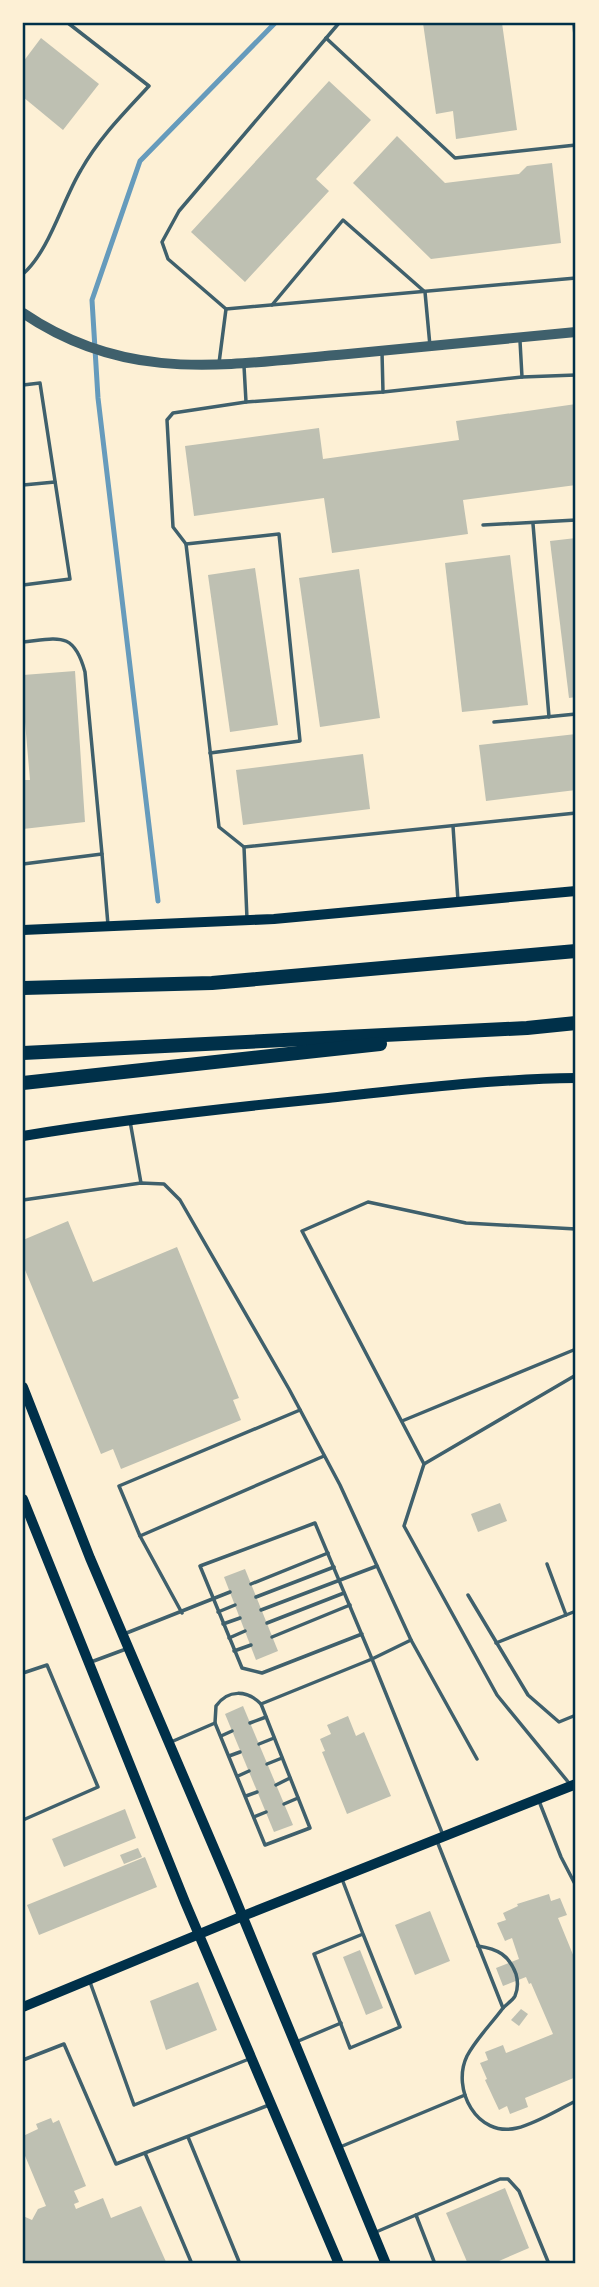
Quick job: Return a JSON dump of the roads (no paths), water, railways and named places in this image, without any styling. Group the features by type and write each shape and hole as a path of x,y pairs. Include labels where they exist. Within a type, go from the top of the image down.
{"highway":[{"path":"23,988 212,983 576,951"},
{"path":"23,1083 576,1023"},
{"path":"23,1053 527,1028"}],"main road":[{"path":"23,930 247,920 576,891"},
{"path":"23,1136 130,1119 425,1088 576,1078"},
{"path":"23,1387 128,1648 243,1916 386,2264"},
{"path":"23,1499 199,1935 339,2264"},
{"path":"23,2007 243,1916 574,1785"}],"street":[{"path":"23,313 66,339 96,351 159,364 244,363 576,332"}],"lane":[{"path":"23,274 31,267 80,170 101,138 149,86 68,23"},
{"path":"339,23 179,211 162,242 168,259 226,309 576,278"},
{"path":"573,23 576,49"},
{"path":"327,38 455,158 576,145"},
{"path":"272,306 343,220 425,292 430,346"},
{"path":"219,364 226,309"},
{"path":"520,338 522,377"},
{"path":"382,351 383,392"},
{"path":"244,363 246,402"},
{"path":"576,375 522,377 383,392 246,402 173,413 167,420 173,527 186,544 219,827 244,847 576,813"},
{"path":"23,385 40,383 70,579 23,585"},
{"path":"23,485 56,482"},
{"path":"483,525 576,520"},
{"path":"533,524 548,717"},
{"path":"186,544 279,534 300,741 210,753"},
{"path":"23,642 55,639 70,642 80,653 85,672 108,926"},
{"path":"494,722 576,714"},
{"path":"453,826 458,902"},
{"path":"244,847 247,920"},
{"path":"23,864 102,854"},
{"path":"130,1119 141,1183"},
{"path":"23,1200 141,1183 164,1184 180,1200 300,1410 411,1640 477,1759"},
{"path":"424,1464 302,1231 368,1202 466,1223 576,1229"},
{"path":"402,1421 576,1349"},
{"path":"574,1785 497,1695 404,1526 424,1464 576,1375"},
{"path":"182,1613 140,1536 119,1486 300,1410"},
{"path":"140,1536 324,1456"},
{"path":"362,1634 262,1673 242,1668 200,1566 315,1523 350,1605 362,1634 372,1659 503,2008"},
{"path":"251,1584 328,1553"},
{"path":"547,1564 566,1615"},
{"path":"261,1610 377,1566"},
{"path":"256,1597 334,1567"},
{"path":"123,1635 230,1592"},
{"path":"267,1623 344,1593"},
{"path":"468,1595 528,1695 559,1722 576,1715"},
{"path":"218,1612 235,1605"},
{"path":"272,1637 350,1605"},
{"path":"496,1643 576,1611"},
{"path":"223,1624 240,1618"},
{"path":"229,1638 245,1631"},
{"path":"261,1704 372,1659 411,1640"},
{"path":"234,1651 251,1645"},
{"path":"89,1662 128,1648"},
{"path":"23,1673 47,1665 98,1787 23,1820"},
{"path":"242,1692 252,1695 261,1704 310,1828 265,1845 215,1723 216,1706 229,1695 242,1692"},
{"path":"250,1723 266,1717"},
{"path":"169,1743 215,1723"},
{"path":"220,1736 232,1731"},
{"path":"259,1744 274,1738"},
{"path":"229,1757 240,1752"},
{"path":"267,1764 282,1758"},
{"path":"237,1776 249,1772"},
{"path":"276,1785 290,1778"},
{"path":"245,1797 257,1792"},
{"path":"284,1804 298,1798"},
{"path":"538,1799 561,1857 576,1886"},
{"path":"254,1817 266,1812"},
{"path":"341,1878 400,2027 350,2048 314,1954 362,1934"},
{"path":"478,1945 503,1953 512,1962 517,1987 515,1997 503,2008 467,2057 461,2084 474,2114 488,2127 517,2128 576,2101"},
{"path":"89,1980 134,2105 251,2058"},
{"path":"294,2042 341,2023"},
{"path":"23,2060 64,2043 116,2164 271,2104"},
{"path":"338,2147 466,2095"},
{"path":"188,2137 240,2264"},
{"path":"145,2152 192,2264"},
{"path":"373,2233 500,2179 508,2179 519,2190 549,2264"},
{"path":"416,2216 435,2264"}],"waterway":[{"path":"158,901 98,398 92,300 140,161 275,23"}]}
